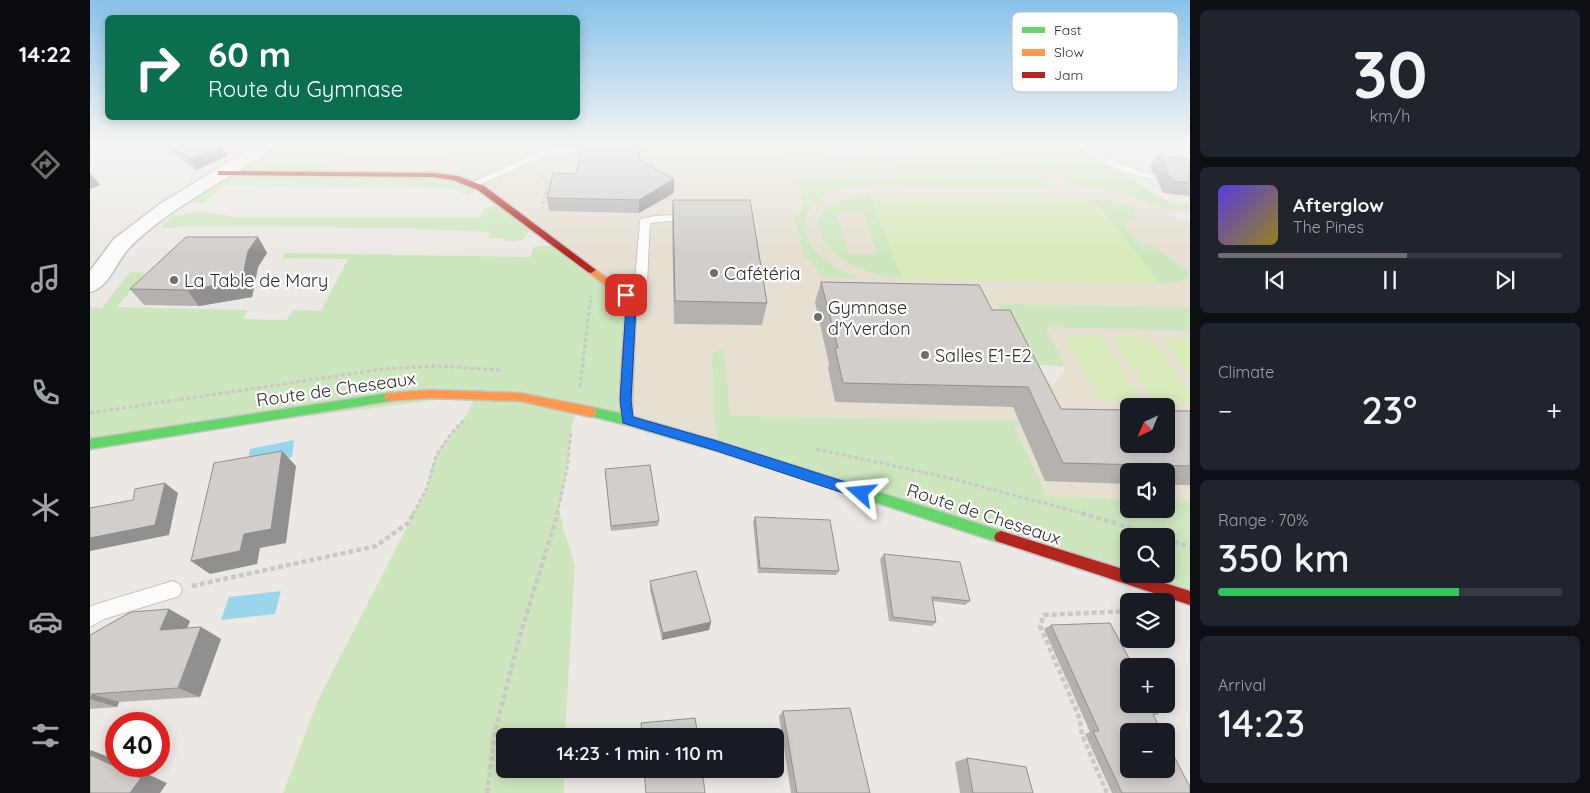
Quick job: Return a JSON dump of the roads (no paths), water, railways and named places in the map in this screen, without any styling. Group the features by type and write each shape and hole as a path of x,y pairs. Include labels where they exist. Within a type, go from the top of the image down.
{"street":[{"path":"90,284 99,261 167,208 210,181"},
{"path":"460,181 474,184 626,295 631,306 626,400 627,420"},
{"name":"Route de Cheseaux","path":"90,444 122,441 382,397 430,394 520,398 627,420 717,446 1190,598"}],"lane":[{"path":"474,184 481,181"},
{"path":"626,295 642,282 645,222 654,219 677,218"},
{"path":"90,618 100,611 173,590"}],"water":[{"path":"294,440 292,457 247,466 250,449"},
{"path":"281,591 275,614 221,620 229,597"}],"place":[{"name":"Cafétéria","path":"714,273"},
{"name":"La Table de Mary","path":"174,280"},
{"name":"Gymnase d'Yverdon","path":"818,317"},
{"name":"Salles E1-E2","path":"925,355"}]}
